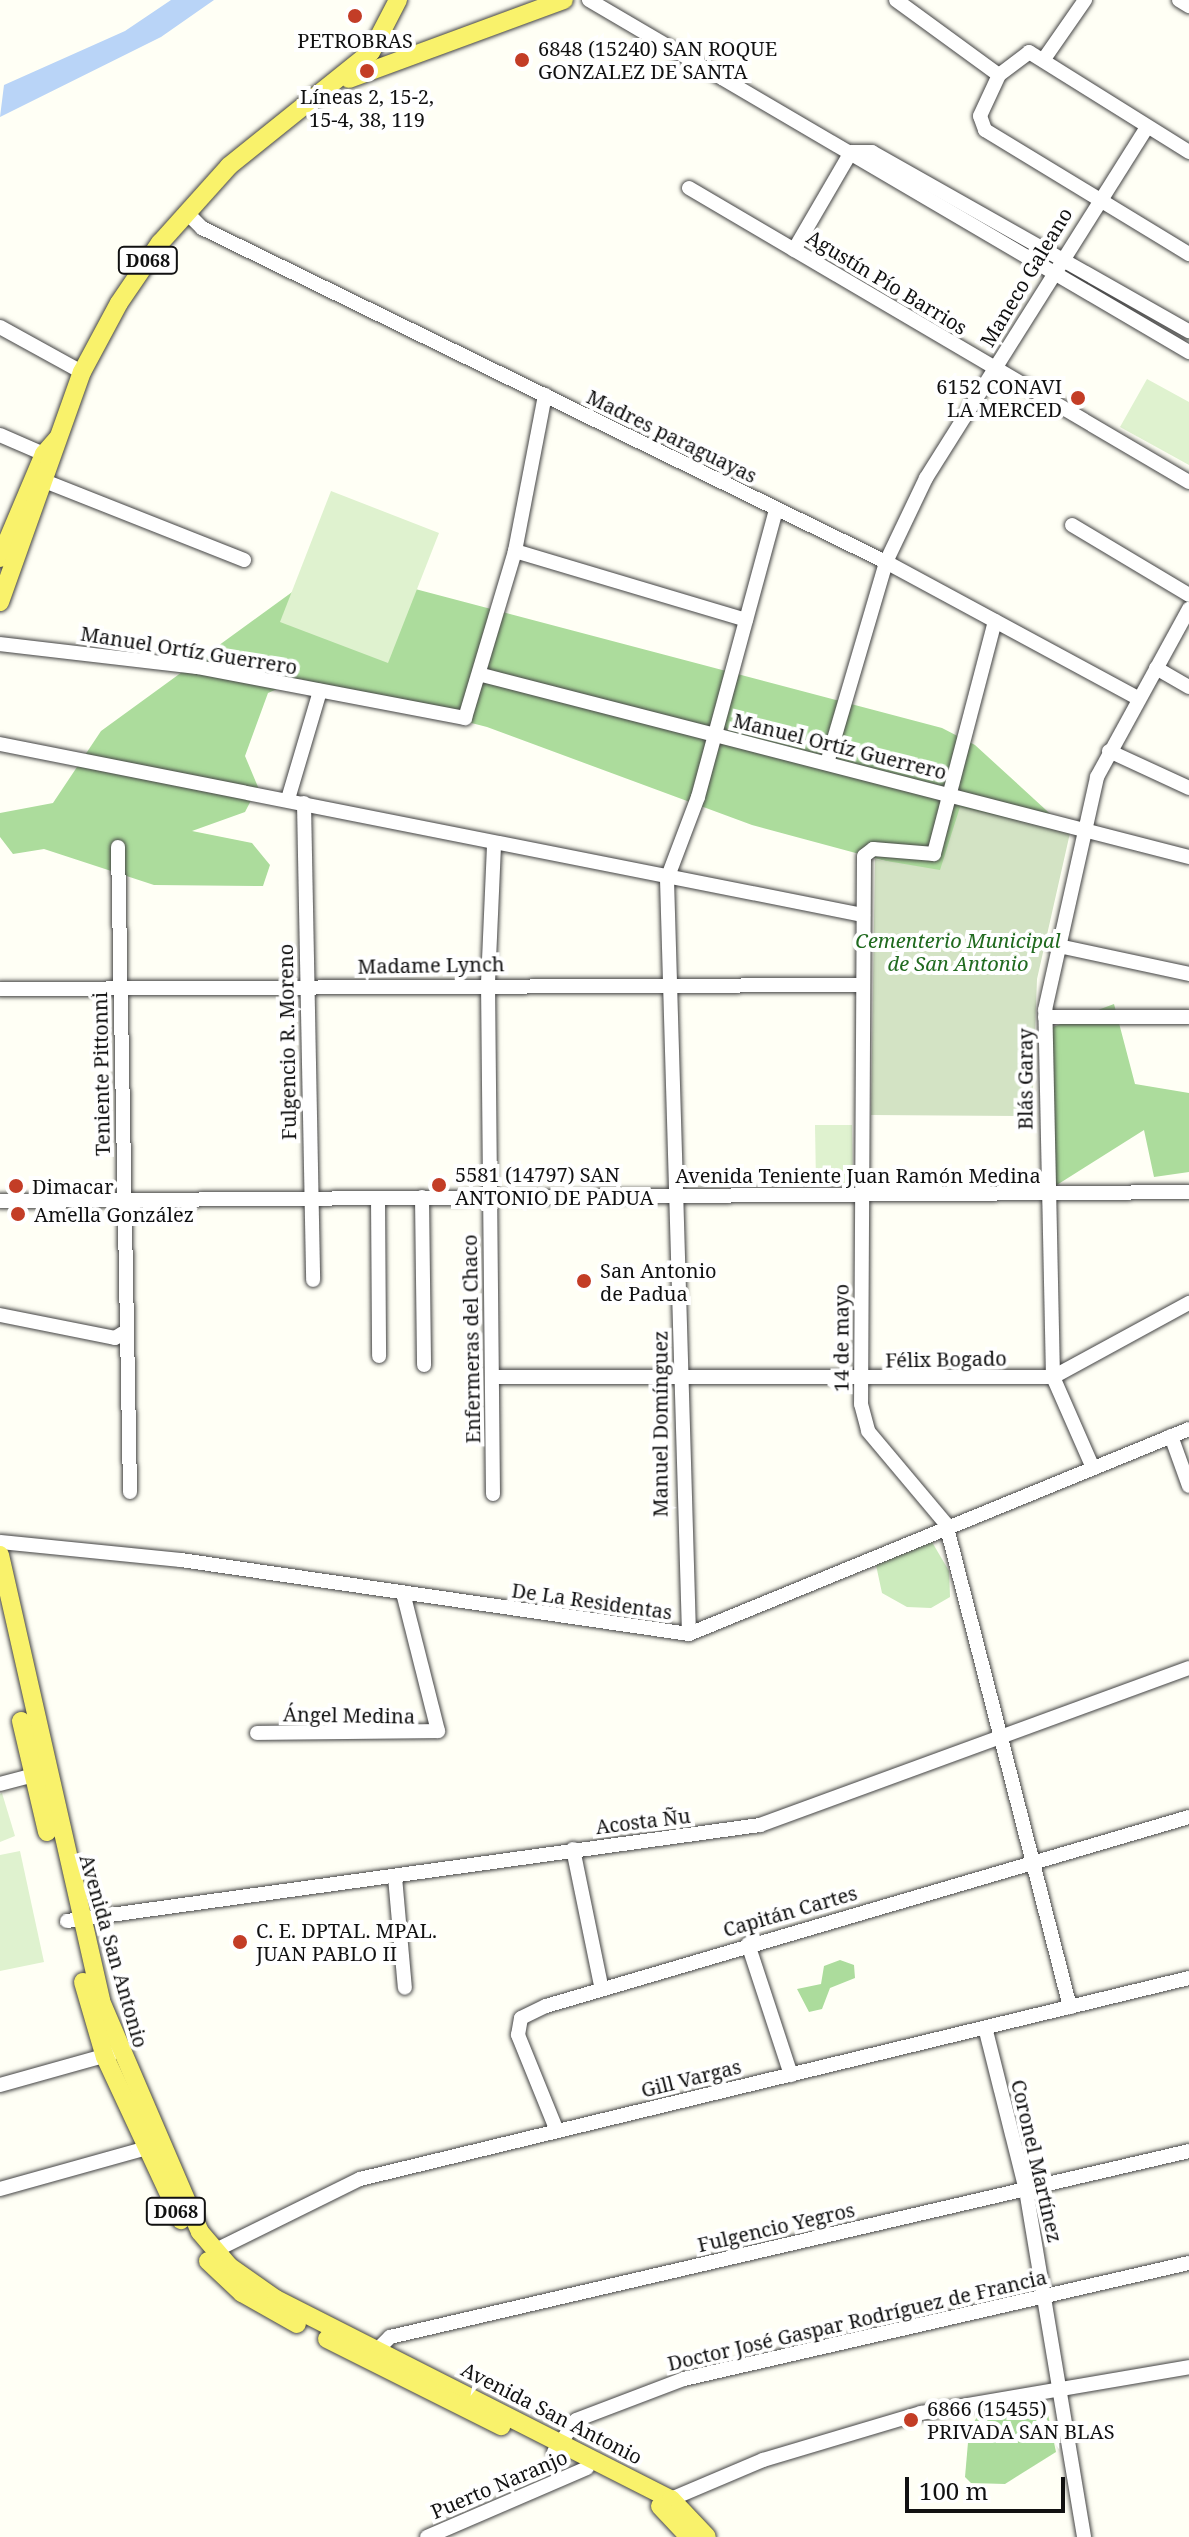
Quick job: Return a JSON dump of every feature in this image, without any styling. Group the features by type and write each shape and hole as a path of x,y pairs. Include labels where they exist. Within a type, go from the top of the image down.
{"main road":[{"name":"D068","path":"0,602 47,482 82,372 119,303 187,213 229,166 337,84 386,30 398,0"},
{"path":"337,84 413,52 557,1"},
{"path":"386,30 392,48 413,52"},
{"name":"D068","path":"0,558 44,454 59,437"},
{"name":"Avenida San Antonio","path":"0,1555 40,1773 72,1920 111,2054 191,2239 220,2275 266,2308 372,2354"},
{"name":"Avenida San Antonio","path":"0,1620 40,1773"},
{"name":"Avenida San Antonio","path":"150,2147 214,2251 276,2299 372,2354 557,2447 671,2499 707,2537"},
{"name":"Avenida San Antonio","path":"557,2447 587,2468 663,2507 689,2537"}],"street":[{"path":"589,0 851,152 1061,255 1189,331"},
{"path":"896,0 999,75"},
{"path":"1044,59 1085,0"},
{"path":"1179,0 1189,6"},
{"path":"1189,152 1044,59 1022,52 999,75 980,116 985,130 1189,254"},
{"name":"Maneco Galeano","path":"827,763 886,562 926,478 1096,198 1147,127"},
{"path":"794,250 851,152"},
{"path":"868,158 1189,352"},
{"name":"Agustín Pío Barrios","path":"689,188 1189,482"},
{"name":"Madres paraguayas","path":"187,213 202,228 886,562 1138,698"},
{"path":"0,327 82,372"},
{"path":"482,675 515,551 545,395"},
{"path":"0,435 44,454"},
{"path":"47,482 244,560"},
{"path":"667,879 693,813 711,735 776,509"},
{"path":"1072,525 1189,595"},
{"path":"515,551 746,620"},
{"name":"Blás Garay","path":"1093,1468 1053,1377 1044,1194 1045,1017 1054,945 1083,829 1109,751 1189,609"},
{"path":"946,793 995,621"},
{"name":"Manuel Ortíz Guerrero","path":"0,644 197,667 465,718 482,675 1189,857"},
{"path":"1156,668 1189,687"},
{"path":"288,799 320,691"},
{"path":"0,744 288,799 494,847 863,915"},
{"path":"1109,751 1189,788"},
{"name":"14 de mayo","path":"946,793 931,856 866,852 862,985 861,1381 868,1431 946,1524 1004,1732 1070,2007"},
{"name":"Fulgencio R. Moreno","path":"304,803 313,1280"},
{"name":"Teniente Pittonni","path":"118,847 123,1333 130,1492"},
{"name":"Enfermeras del Chaco","path":"493,1494 488,983 494,847"},
{"name":"Manuel Domínguez","path":"667,879 675,984 681,1376 689,1634"},
{"path":"1054,945 1189,974"},
{"name":"Madame Lynch","path":"0,989 488,983 862,985"},
{"path":"1045,1017 1189,1017"},
{"name":"Avenida Teniente Juan Ramón Medina","path":"0,1201 1189,1192"},
{"path":"422,1197 424,1365"},
{"path":"378,1198 379,1356"},
{"name":"Félix Bogado","path":"492,1377 681,1376 861,1381 1053,1377 1189,1303"},
{"path":"0,1315 115,1338 123,1333"},
{"name":"De La Residentas","path":"0,1542 403,1593 689,1634 714,1629 946,1524 1189,1429"},
{"path":"1171,1436 1189,1486"},
{"name":"Ángel Medina","path":"257,1733 438,1731 403,1593"},
{"name":"Acosta Ñu","path":"72,1920 760,1825 1004,1732 1189,1668"},
{"path":"0,1784 40,1773"},
{"name":"Capitán Cartes","path":"557,2131 518,2026 533,2012 601,1985 1035,1865 1189,1817"},
{"path":"573,1849 601,1985"},
{"path":"395,1877 405,1988"},
{"path":"748,1944 791,2075"},
{"name":"Gill Vargas","path":"214,2251 360,2179 986,2031 1189,1978"},
{"name":"Coronel Martínez","path":"986,2031 1026,2190 1063,2388 1084,2537"},
{"path":"0,2085 111,2054"},
{"path":"0,2189 150,2147"},
{"name":"Fulgencio Yegros","path":"372,2354 390,2337 1189,2151"},
{"name":"Doctor José Gaspar Rodríguez de Francia","path":"557,2447 576,2420 684,2379 1189,2263"},
{"path":"671,2499 763,2460 921,2413 1189,2367"},
{"name":"Puerto Naranjo","path":"427,2537 587,2468"}],"green space":[{"path":"1147,379 1189,402 1189,465 1120,427"},
{"path":"331,491 439,533 388,663 280,622"},
{"path":"328,566 942,728 975,745 1058,821 1034,901 752,825 487,727 300,679 268,693 245,756 258,787 245,812 192,831 252,843 270,865 263,886 154,885 44,849 13,854 0,837 0,813 53,803 101,731"},
{"name":"Cementerio Municipal de San Antonio","path":"960,807 1070,833 1037,979 1032,1116 871,1115 875,859 940,870"},
{"path":"1114,1004 1135,1084 1189,1093 1189,1172 1154,1177 1144,1130 1052,1188 1042,1031"},
{"path":"815,1125 852,1125 853,1183 816,1183"},
{"path":"932,1542 949,1571 950,1597 931,1608 907,1607 882,1593 876,1565"},
{"path":"0,1794 15,1836 0,1842"},
{"path":"20,1851 44,1962 0,1971 0,1855"},
{"path":"840,1960 854,1965 855,1978 830,1988 822,2009 809,2012 797,1989 821,1984 824,1966"},
{"path":"1016,2396 1045,2400 1056,2452 1005,2484 971,2483 965,2477 969,2431 982,2408"}],"water":[{"path":"171,0 214,0 161,37 0,117 4,85 125,31"}],"place":[{"name":"PETROBRAS","path":"355,16"},
{"name":"6848 (15240) SAN ROQUE GONZALEZ DE SANTA","path":"522,60"},
{"name":"Líneas 2, 15-2, 15-4, 38, 119","path":"367,71"},
{"name":"6152 CONAVI LA MERCED","path":"1078,398"},
{"name":"5581 (14797) SAN ANTONIO DE PADUA","path":"439,1185"},
{"name":"Dimacar","path":"16,1186"},
{"name":"Amella González","path":"18,1214"},
{"name":"San Antonio de Padua","path":"584,1281"},
{"name":"C. E. DPTAL. MPAL. JUAN PABLO II","path":"240,1942"},
{"name":"6866 (15455) PRIVADA SAN BLAS","path":"911,2420"}]}
